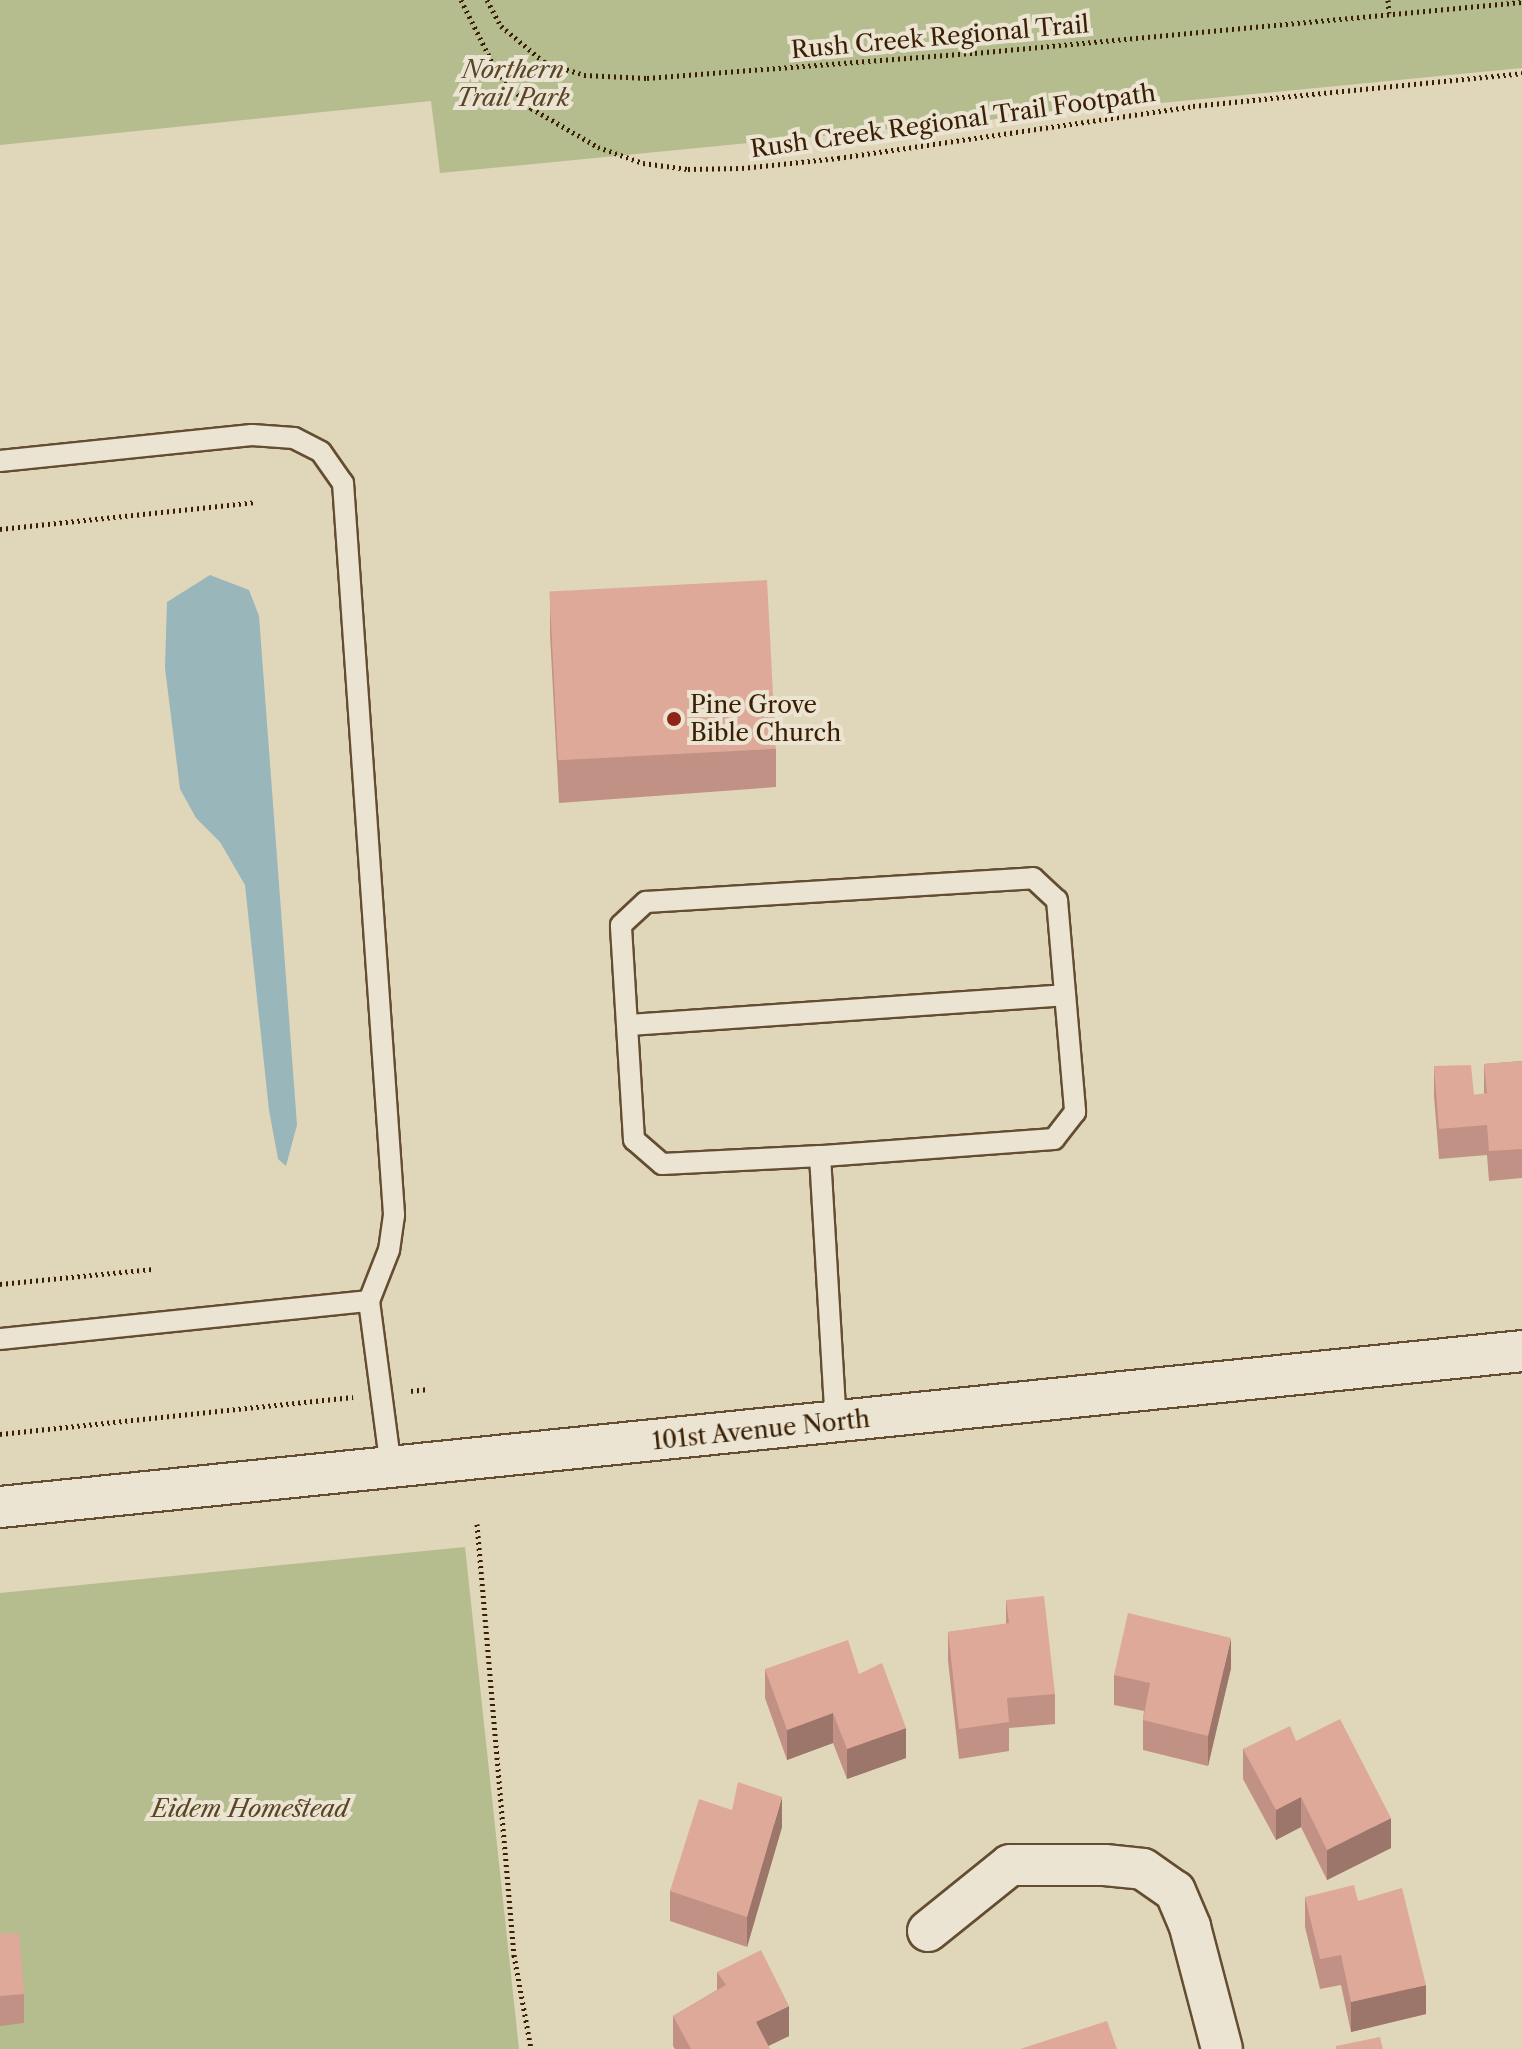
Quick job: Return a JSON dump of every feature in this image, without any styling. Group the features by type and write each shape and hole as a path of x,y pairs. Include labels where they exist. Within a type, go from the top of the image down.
{"street":[{"name":"101st Avenue North","path":"0,1507 1522,1351"},
{"path":"928,1931 1010,1865 1105,1865 1143,1869 1175,1891 1190,1927 1222,2049"}],"lane":[{"path":"0,461 252,435 294,438 308,445 321,452 343,483 394,1215 389,1250 369,1301 391,1468"},
{"path":"1033,878 1057,900 1065,995 1075,1112 1054,1139 662,1164 634,1140 621,925 646,902 1033,878"},
{"path":"628,1025 1065,995"},
{"path":"820,1156 836,1423"},
{"path":"0,1339 369,1301"}],"path":[{"name":"Rush Creek Regional Trail Footpath","path":"461,0 497,72 531,108 598,147 643,163 688,169 742,168 838,158 1193,106 1522,73"},
{"name":"Rush Creek Regional Trail","path":"487,0 501,26 544,62 584,75 647,78 975,53 1522,2"},
{"path":"1388,0 1389,13"},
{"path":"0,529 256,502"},
{"path":"0,1284 154,1269"},
{"path":"0,1434 428,1389"},
{"path":"477,1524 514,1955 531,2049"}],"green space":[{"name":"Northern Trail Park","path":"0,0 1522,0 1522,68 440,173 431,101 0,145"},
{"name":"Eidem Homestead","path":"465,1547 519,2049 0,2049 0,1593"}],"water":[{"path":"210,575 249,590 259,616 297,1125 286,1166 278,1159 269,1110 245,885 220,842 196,818 180,789 165,668 167,602"}],"building":[{"path":"767,580 776,749 558,760 549,591"},
{"path":"1522,1061 1522,1149 1489,1151 1487,1125 1439,1129 1434,1066 1471,1065 1474,1095 1487,1093 1484,1064"},
{"path":"1044,1596 1055,1694 1007,1698 1009,1722 959,1729 948,1632 1009,1623 1006,1600"},
{"path":"1128,1613 1231,1638 1208,1736 1143,1720 1150,1683 1114,1675"},
{"path":"848,1640 859,1674 882,1663 906,1728 847,1749 833,1713 787,1730 765,1669"},
{"path":"1340,1719 1391,1818 1327,1850 1301,1797 1276,1810 1243,1749 1290,1726 1296,1741"},
{"path":"738,1782 782,1797 747,1917 670,1891 699,1799 732,1810"},
{"path":"1354,1885 1358,1901 1402,1888 1426,1985 1351,2002 1341,1955 1320,1959 1305,1897"},
{"path":"19,1933 24,1994 0,1996 0,1934"},
{"path":"761,1950 789,2006 756,2022 770,2049 691,2049 673,2016 726,1985 717,1972"},
{"path":"1107,2021 1117,2049 1020,2049"},
{"path":"1380,2037 1383,2049 1336,2049 1336,2046"}],"place":[{"name":"Pine Grove Bible Church","path":"674,719"}]}
